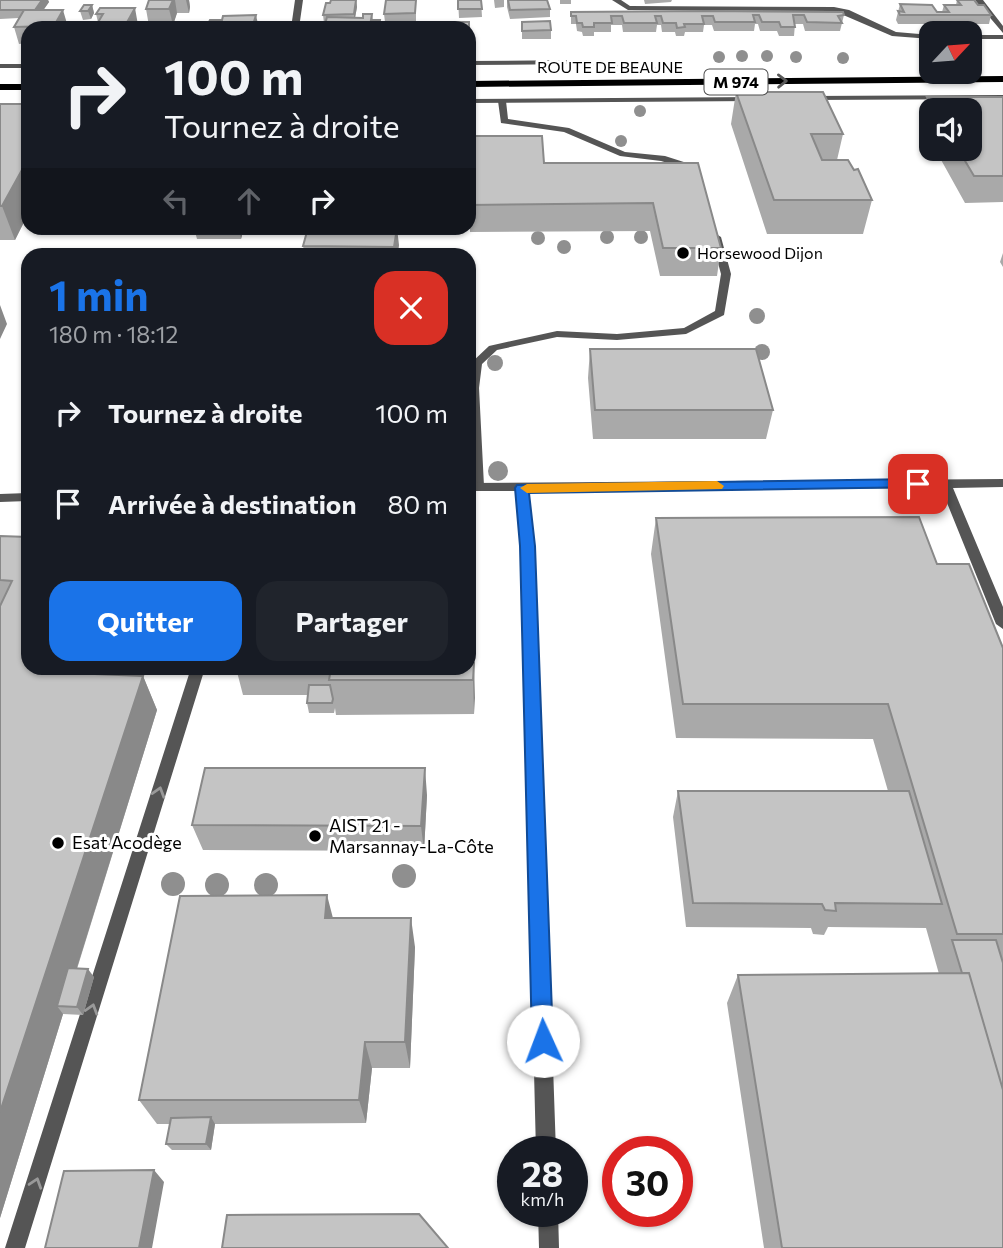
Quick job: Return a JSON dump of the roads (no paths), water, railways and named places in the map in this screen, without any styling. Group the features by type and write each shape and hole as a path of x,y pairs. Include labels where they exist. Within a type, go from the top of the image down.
{"main road":[{"path":"865,69 919,68"},
{"name":"ROUTE DE BEAUNE","path":"476,72 679,70"},
{"path":"0,75 21,75"},
{"name":"ROUTE DE BEAUNE","path":"476,84 1003,79"},
{"path":"0,88 21,87"}],"street":[{"path":"296,21 299,0"},
{"path":"616,0 628,8 810,9 846,12 895,34 919,36"},
{"path":"807,0 810,9"},
{"path":"979,0 1003,30"},
{"path":"982,37 1003,37"},
{"name":"ROUTE DE BEAUNE","path":"476,63 581,62 665,70"},
{"path":"0,66 21,66"},
{"path":"806,98 1003,97"},
{"path":"476,101 765,99"},
{"path":"502,101 504,121 566,130 623,154 674,162 687,166 701,180"},
{"path":"476,369 477,363 492,348 557,334 617,337 686,331 720,313 726,274 712,220"},
{"path":"945,483 1003,624"},
{"path":"476,487 1003,483"},
{"path":"522,488 528,560 546,1136"},
{"path":"0,498 21,497"},
{"path":"15,1248 196,675"},
{"path":"548,1227 549,1248"}],"place":[{"name":"Horsewood Dijon","path":"683,253"},
{"name":"AIST 21 - Marsannay-La-Côte","path":"315,836"},
{"name":"Esat Acodège","path":"58,843"}]}
